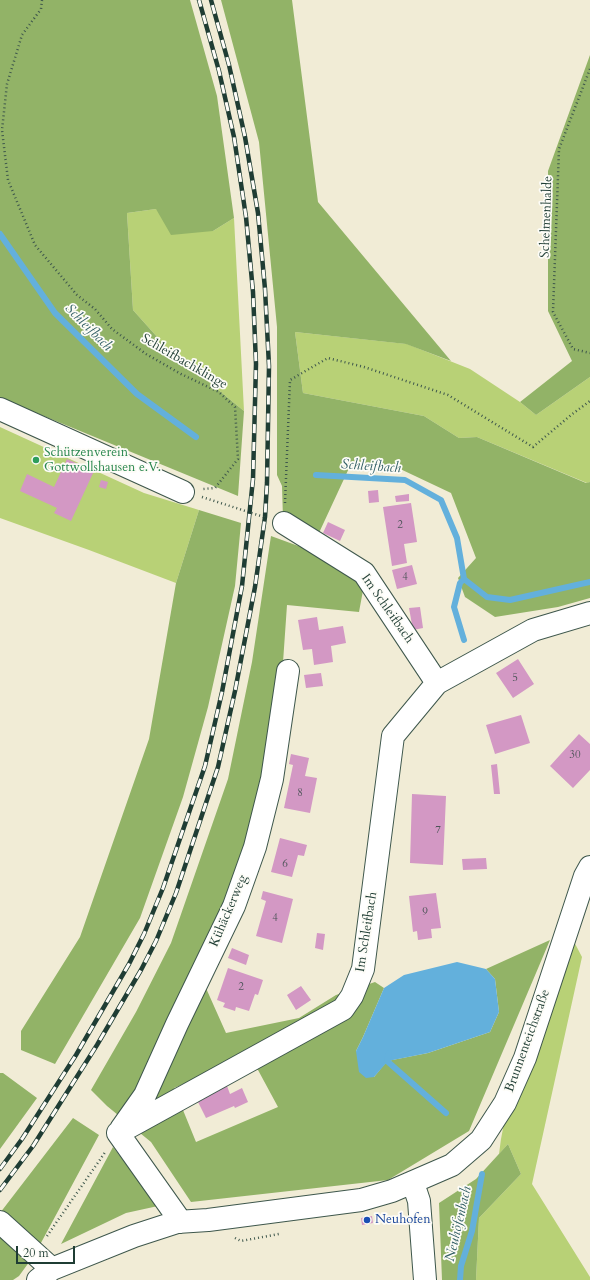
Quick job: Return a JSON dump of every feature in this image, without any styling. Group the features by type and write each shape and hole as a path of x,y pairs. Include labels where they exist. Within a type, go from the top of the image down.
{"street":[{"path":"0,409 182,492"},
{"name":"Im Schleifbach","path":"284,523 364,573 438,683"},
{"name":"Im Schleifbach","path":"118,1133 343,1009 352,996 363,969 393,736 438,683 533,630 590,613"},
{"name":"Kühäckerweg","path":"118,1133 145,1095 180,1017 234,906 255,846 272,779 288,671"},
{"name":"Brunnenteichstraße","path":"45,1274 134,1236 181,1222 208,1220 361,1200 413,1183 452,1165 481,1140 505,1103 525,1058 585,876 590,867"},
{"path":"118,1133 181,1222"},
{"path":"413,1183 419,1201 424,1280"},
{"path":"0,1222 35,1254 45,1274"}],"path":[{"name":"Schleifbachklinge","path":"42,0 41,9 22,35 7,84 2,130 8,180 35,245 76,295 95,309 112,329 146,354 181,374 219,392 236,407 238,459 215,488 182,492"},
{"name":"Schelmenhalde","path":"590,69 559,149 553,312 573,349 590,353"},
{"path":"182,492 284,523 290,380 328,358 448,395 533,447 590,401"},
{"path":"35,1254 118,1133"}],"green space":[{"path":"0,0 190,0 217,96 234,218 213,231 171,235 156,209 127,213 133,310 167,348 244,411 238,496 0,398"},
{"path":"221,0 292,0 318,202 451,361 406,344 295,332 303,393 424,416 459,438 477,437 586,483 590,482 590,598 558,607 495,617 465,597 458,578 476,558 451,493 396,467 350,466 318,535 283,519 282,486 277,475 277,327 259,142"},
{"path":"590,55 590,377 536,415 520,402 572,361 548,311 548,171"},
{"path":"156,209 213,231 234,218 244,411 167,348 133,310 127,213"},
{"path":"295,332 407,344 470,369 520,402 536,415 590,377 590,482 587,483 477,437 459,438 424,416 303,393"},
{"name":"Schützenverein Gottwollshausen e.V.","path":"0,427 144,493 199,510 176,583 0,518"},
{"path":"199,510 241,523 235,586 208,707 183,797 140,918 55,1064 21,1050 21,1031 80,937 149,739 176,583"},
{"path":"271,536 323,555 364,585 359,612 287,605 281,691 251,830 229,902 197,968 226,1033 299,1018 336,995 375,982 384,988 356,1051 374,1077 387,1061 428,1053 490,1032 499,1012 495,979 486,969 550,940 469,1131 388,1180 191,1202 151,1142 107,1106 91,1090 136,1012 171,943 228,779 252,662","holes":["229,1064 258,1070 278,1107 196,1142 174,1088"]},
{"path":"571,936 582,957 532,1184 590,1277 590,1280 476,1280 479,1218 521,1174 508,1144 499,1154 505,1118 542,1043"},
{"path":"0,1073 3,1073 37,1098 0,1149"},
{"path":"73,1118 99,1135 35,1254 19,1276 13,1280 0,1280 0,1213"},
{"path":"508,1144 521,1174 479,1218 476,1280 442,1280 439,1203 476,1179"},
{"path":"113,1147 158,1206 126,1213 61,1244"}],"water":[{"path":"457,962 486,969 495,979 499,1012 490,1032 428,1053 388,1061 374,1077 366,1078 359,1072 356,1051 384,988 404,975"}],"building":[{"path":"67,459 94,471 71,521 54,513 57,508 20,491 27,474 54,487"},
{"path":"101,480 108,482 106,489 99,487"},
{"path":"378,490 379,502 369,503 368,491"},
{"path":"409,494 409,501 396,502 395,496"},
{"path":"411,503 417,542 404,544 407,563 392,566 383,507"},
{"path":"328,522 345,530 340,541 323,533"},
{"path":"412,565 417,584 397,589 392,570"},
{"path":"420,607 423,628 413,630 409,608"},
{"path":"317,617 319,630 343,626 346,643 331,646 333,662 314,665 312,649 303,650 298,620"},
{"path":"518,659 534,684 513,698 496,673"},
{"path":"321,673 323,686 306,688 304,675"},
{"path":"521,715 530,743 495,754 486,725"},
{"path":"579,734 590,744 590,770 573,788 550,766"},
{"path":"291,754 309,758 305,776 317,778 310,813 284,808 293,765 289,764"},
{"path":"497,764 500,794 494,794 491,765"},
{"path":"412,794 446,796 443,865 410,863"},
{"path":"280,838 307,845 304,856 298,855 292,877 271,872"},
{"path":"486,858 487,869 463,870 462,859"},
{"path":"263,891 293,899 282,943 256,936 266,901 261,899"},
{"path":"436,893 441,928 431,929 432,938 418,940 417,931 413,932 409,896"},
{"path":"317,933 325,934 323,950 315,948"},
{"path":"232,948 249,955 246,965 228,958"},
{"path":"228,968 263,980 258,995 255,994 249,1011 236,1007 235,1011 223,1007 225,1003 217,1000"},
{"path":"301,986 311,1000 296,1010 287,995"},
{"path":"227,1086 230,1094 242,1088 248,1102 235,1108 234,1106 206,1118 197,1100"},
{"path":"372,1216 373,1223 362,1225 361,1218"}],"waterway":[{"name":"Schleifbach","path":"0,234 55,313 137,394 196,437"},
{"name":"Schleifbach","path":"316,475 405,480 441,500 457,538 464,579 487,597 510,600 590,582"},
{"name":"Neuhöfenbach","path":"464,579 460,583 454,607 464,640"},
{"name":"Neuhöfenbach","path":"389,1053 387,1061 446,1113"},
{"name":"Neuhöfenbach","path":"460,1280 461,1266 472,1231 482,1174"}],"railway":[{"path":"0,1169 22,1139 76,1055 129,964 144,934 163,888 205,766 222,692 242,586 253,479 256,364 253,292 246,217 234,137 219,71 199,0"},
{"path":"0,1190 33,1146 97,1045 141,970 156,941 176,893 218,767 235,691 255,587 265,517 267,483 269,366 265,289 258,213 245,137 229,65 211,0"}],"place":[{"name":"Schützenverein Gottwollshausen e.V.","path":"36,460"},
{"name":"Neuhofen","path":"367,1220"}]}
